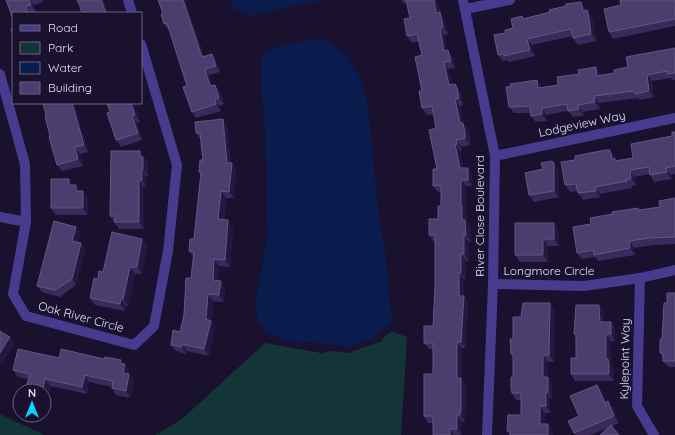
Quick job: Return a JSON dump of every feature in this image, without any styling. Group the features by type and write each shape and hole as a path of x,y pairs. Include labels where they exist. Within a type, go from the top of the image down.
{"street":[{"path":"128,0 132,12"},
{"path":"464,5 510,0"},
{"name":"River Close Boulevard","path":"464,5 495,156 493,284 487,435"},
{"name":"Oak River Circle","path":"0,74 24,164 26,222 13,294 26,316 134,345 154,326 168,251 177,165 142,47"},
{"name":"Lodgeview Way","path":"495,156 675,118"},
{"path":"0,217 26,222"},
{"name":"Longmore Circle","path":"493,284 584,286 640,278 675,270"},
{"name":"Kylepoint Way","path":"640,278 637,406 654,435"}],"green space":[{"path":"392,331 407,337 401,435 155,435 182,419 265,343 321,353 333,351 348,353 382,341 383,338"},
{"path":"0,414 12,420 12,423 19,423 44,435 0,435"}],"water":[{"path":"229,0 326,0 248,16 236,10"},
{"path":"324,39 347,55 359,76 368,104 378,209 386,256 392,323 373,339 349,347 313,342 293,343 265,331 257,319 256,300 267,237 265,130 261,88 261,60 265,51 303,40"}],"building":[{"path":"6,0 29,0 31,5 25,7 28,12 12,12 12,16"},
{"path":"78,0 101,0 106,12 82,12"},
{"path":"158,0 183,0 202,57 212,54 216,66 205,69 210,86 215,85 219,98 215,99 216,104 192,112 183,87 187,86 167,23 164,24 161,14 163,13"},
{"path":"406,0 434,0 436,13 440,12 443,27 440,28 444,51 448,50 451,61 444,62 449,85 455,84 457,88 459,98 455,99 460,123 463,123 465,133 465,138 456,140 457,144 455,144 460,168 468,168 468,180 461,180 462,220 465,220 466,235 464,235 464,254 461,254 461,273 459,273 459,296 464,296 461,342 457,342 457,378 461,378 461,410 460,415 457,415 457,429 450,429 450,435 433,435 433,416 424,416 424,374 433,374 433,343 424,343 424,326 433,326 435,287 435,235 429,235 429,219 438,219 438,206 441,206 441,185 433,186 433,169 437,169 429,130 436,128 432,106 422,108 419,91 422,91 415,57 422,55 417,34 407,36 404,19 410,18"},
{"path":"620,0 675,0 675,19 609,32 604,9 621,5"},
{"path":"581,2 583,11 587,10 588,12 591,34 573,38 571,29 527,39 530,50 504,56 504,54 498,55 494,35 505,33 505,30 513,28 511,19 522,16 523,19 550,12 549,10 566,6 566,4"},
{"path":"675,48 675,73 667,74 667,71 647,75 649,91 635,94 634,91 594,96 595,102 578,105 579,109 568,111 567,104 542,108 542,114 531,116 530,106 509,107 506,87 511,86 510,84 537,80 538,88 558,85 557,77 579,74 578,70 596,67 597,76 614,73 614,70 628,67 626,57"},
{"path":"43,104 72,104 84,145 75,147 78,159 57,165 49,137"},
{"path":"107,104 131,104 135,115 132,116 138,133 116,140 107,113 110,112"},
{"path":"223,119 227,163 232,163 229,192 221,191 218,219 228,220 225,260 214,259 213,280 221,281 219,295 208,294 206,319 211,321 204,349 182,344 182,347 171,345 173,330 180,332 184,315 186,278 191,278 194,252 189,251 190,239 194,239 201,172 199,172 200,160 203,160 200,133 196,133 195,122"},
{"path":"672,132 675,132 675,166 666,168 667,172 650,175 649,167 630,170 631,179 595,187 596,191 578,193 576,184 565,185 561,162 575,160 575,156 605,150 610,150 612,159 615,159 615,161 633,158 631,144 672,136"},
{"path":"111,151 140,151 140,157 143,157 142,180 139,180 139,222 114,222 116,216 110,216"},
{"path":"552,161 554,163 554,191 529,195 525,173 543,169 541,163"},
{"path":"51,179 69,179 69,185 76,185 76,191 83,191 83,208 51,208"},
{"path":"675,198 675,237 629,241 630,248 594,255 593,250 577,253 573,227 591,224 590,218 613,214 612,212 638,208 639,210 660,207 659,201"},
{"path":"54,221 76,227 72,241 81,243 72,279 55,290 37,286"},
{"path":"515,223 554,223 554,239 543,239 543,255 515,255"},
{"path":"112,232 142,239 137,267 130,267 123,299 121,299 120,304 90,298 94,278 98,279 99,271 103,272"},
{"path":"667,293 675,293 675,361 663,361 663,353 660,353 664,303 667,303"},
{"path":"523,303 550,303 549,355 543,355 543,377 548,377 548,392 546,392 546,406 540,406 540,424 548,424 548,435 510,435 510,431 507,431 508,415 521,415 521,393 512,393 511,387 511,377 513,377 513,354 511,354 510,339 513,339 513,317 521,317"},
{"path":"576,305 599,305 600,322 611,322 611,334 606,334 606,359 608,359 609,364 609,374 571,374 571,358 576,358 576,334 574,334"},
{"path":"0,331 10,337 0,353"},
{"path":"18,349 59,358 61,349 104,359 105,357 121,360 120,363 125,364 123,373 129,374 126,391 112,388 113,381 85,375 82,387 45,379 44,383 27,383 30,374 13,370"},
{"path":"597,385 605,403 608,401 614,416 574,433 568,421 579,416 570,396"},
{"path":"611,425 619,435 600,435"}]}
